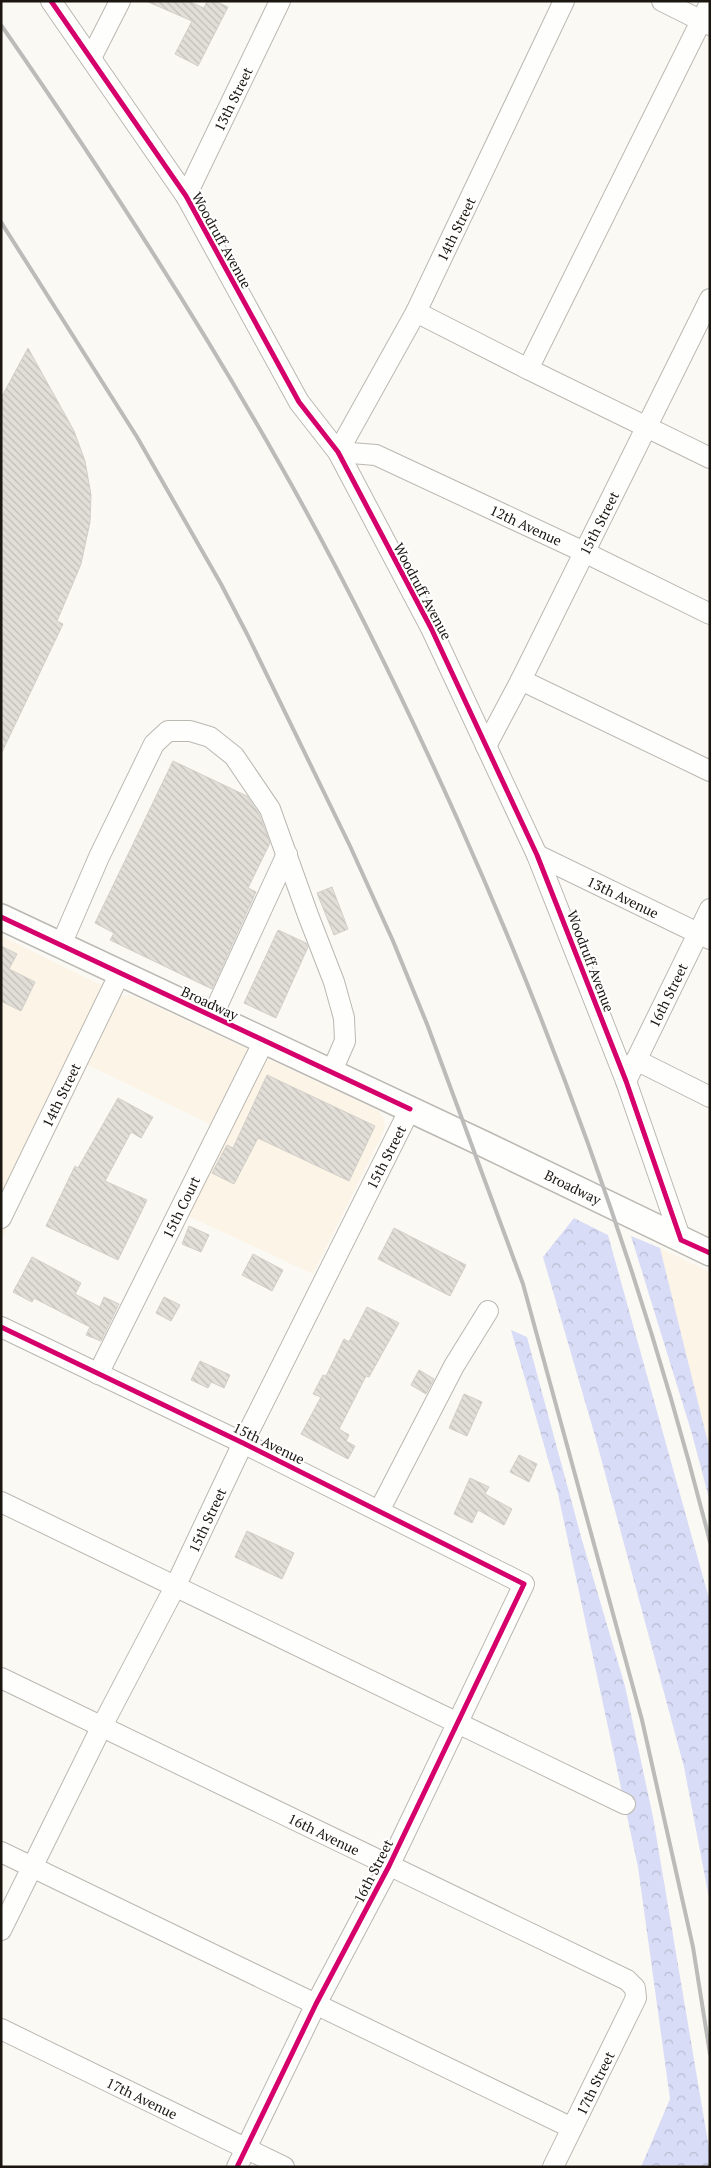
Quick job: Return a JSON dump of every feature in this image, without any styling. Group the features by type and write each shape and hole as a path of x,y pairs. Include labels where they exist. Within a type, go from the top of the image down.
{"main road":[{"name":"Broadway","path":"1,917 410,1109 710,1253"}],"street":[{"name":"Woodruff Avenue","path":"51,1 186,196 299,402 338,452 431,628 537,855 626,1081 681,1240"},
{"path":"90,58 120,1"},
{"name":"13th Street","path":"186,196 280,1"},
{"name":"14th Street","path":"338,452 416,312 564,1"},
{"path":"528,369 707,16 662,1"},
{"name":"15th Street","path":"486,746 522,680 710,299"},
{"path":"416,312 646,428 710,458"},
{"name":"12th Avenue","path":"338,452 376,455 584,552 710,614"},
{"path":"522,680 710,771"},
{"path":"61,945 99,857 154,744 168,731 190,731 210,737 234,756 270,809 334,982 344,1018 345,1041 331,1072"},
{"path":"212,1017 287,854"},
{"name":"13th Avenue","path":"537,855 704,936"},
{"name":"16th Street","path":"626,1081 704,936 710,909"},
{"name":"14th Street","path":"1,1218 120,973"},
{"name":"15th Court","path":"98,1374 264,1041"},
{"path":"636,1060 710,1096"},
{"name":"15th Street","path":"1,1930 102,1726 175,1587 243,1443 410,1109"},
{"path":"379,1511 454,1366 488,1311"},
{"name":"15th Avenue","path":"1,1327 243,1443 524,1584"},
{"path":"1,1502 625,1804"},
{"name":"16th Street","path":"236,2167 316,2004 389,1866 459,1724 524,1584"},
{"name":"16th Avenue","path":"1,1678 627,1980 634,1988 636,1998"},
{"path":"1,1852 572,2128"},
{"name":"17th Street","path":"553,2167 636,1998"},
{"name":"17th Avenue","path":"1,2029 284,2167"}],"shaded area":[{"path":"1,936 123,996 130,995 140,999 377,1110 383,1118 385,1126 382,1135 313,1274 173,1209 214,1126 88,1065 1,1240"},
{"path":"660,1248 710,1272 710,1451 701,1418"}],"green space":[{"path":"574,1218 608,1235 710,1602 710,1903 684,1767 595,1436 543,1257"},
{"path":"631,1236 660,1248 710,1451 710,1502 692,1434"},
{"path":"511,1330 527,1337 582,1540 625,1686 653,1817 710,2154 710,2167 641,2167 670,2099 638,1867 558,1494"}],"building":[{"path":"146,1 188,1 204,8 207,1 215,1 228,7 198,66 175,54 192,21"},
{"path":"28,348 74,431 85,461 91,495 90,522 81,564 57,621 63,624 1,754 1,398"},
{"path":"173,761 247,796 259,814 270,843 248,888 256,892 212,989 110,940 114,933 95,923"},
{"path":"332,887 348,929 334,935 317,893"},
{"path":"278,930 306,943 308,947 276,1018 244,1003"},
{"path":"1,946 17,954 9,969 35,982 21,1011 1,1001"},
{"path":"267,1075 375,1126 349,1181 258,1138 234,1184 212,1173 227,1145 233,1148"},
{"path":"118,1098 153,1117 141,1138 131,1132 105,1181 147,1200 118,1260 46,1226 75,1166 78,1168"},
{"path":"189,1226 209,1235 201,1252 182,1244"},
{"path":"394,1228 466,1265 450,1296 378,1259"},
{"path":"253,1254 283,1270 272,1291 242,1275"},
{"path":"32,1257 81,1283 75,1294 100,1307 104,1297 119,1304 101,1341 86,1335 90,1327 34,1298 32,1302 13,1292"},
{"path":"164,1297 180,1305 171,1321 156,1313"},
{"path":"367,1307 399,1323 369,1377 366,1376 339,1429 349,1435 346,1441 355,1446 348,1459 301,1434 321,1397 313,1394 323,1375 326,1376 344,1339 349,1342"},
{"path":"200,1361 230,1375 224,1388 211,1382 208,1388 191,1380"},
{"path":"419,1370 434,1379 426,1394 411,1385"},
{"path":"464,1394 482,1402 467,1436 449,1428"},
{"path":"519,1455 537,1464 529,1482 510,1472"},
{"path":"470,1478 489,1487 485,1494 512,1509 504,1525 478,1510 472,1523 454,1514"},
{"path":"247,1531 294,1553 282,1579 235,1557"}],"railway":[{"path":"1,25 147,243 216,354 329,553 415,728 494,904 566,1083 599,1174 630,1265 658,1357 710,1542"},
{"path":"1,222 137,437 221,584 350,846 393,941 427,1024 523,1284 642,1720 693,1947 710,2054"}],"cycle path":[{"path":"51,1 186,196 299,402 338,452 431,628 537,855 626,1081 681,1240 710,1253"},
{"path":"1,917 410,1109"},
{"path":"1,1327 243,1443 524,1584 389,1866 316,2004 237,2167"}]}
